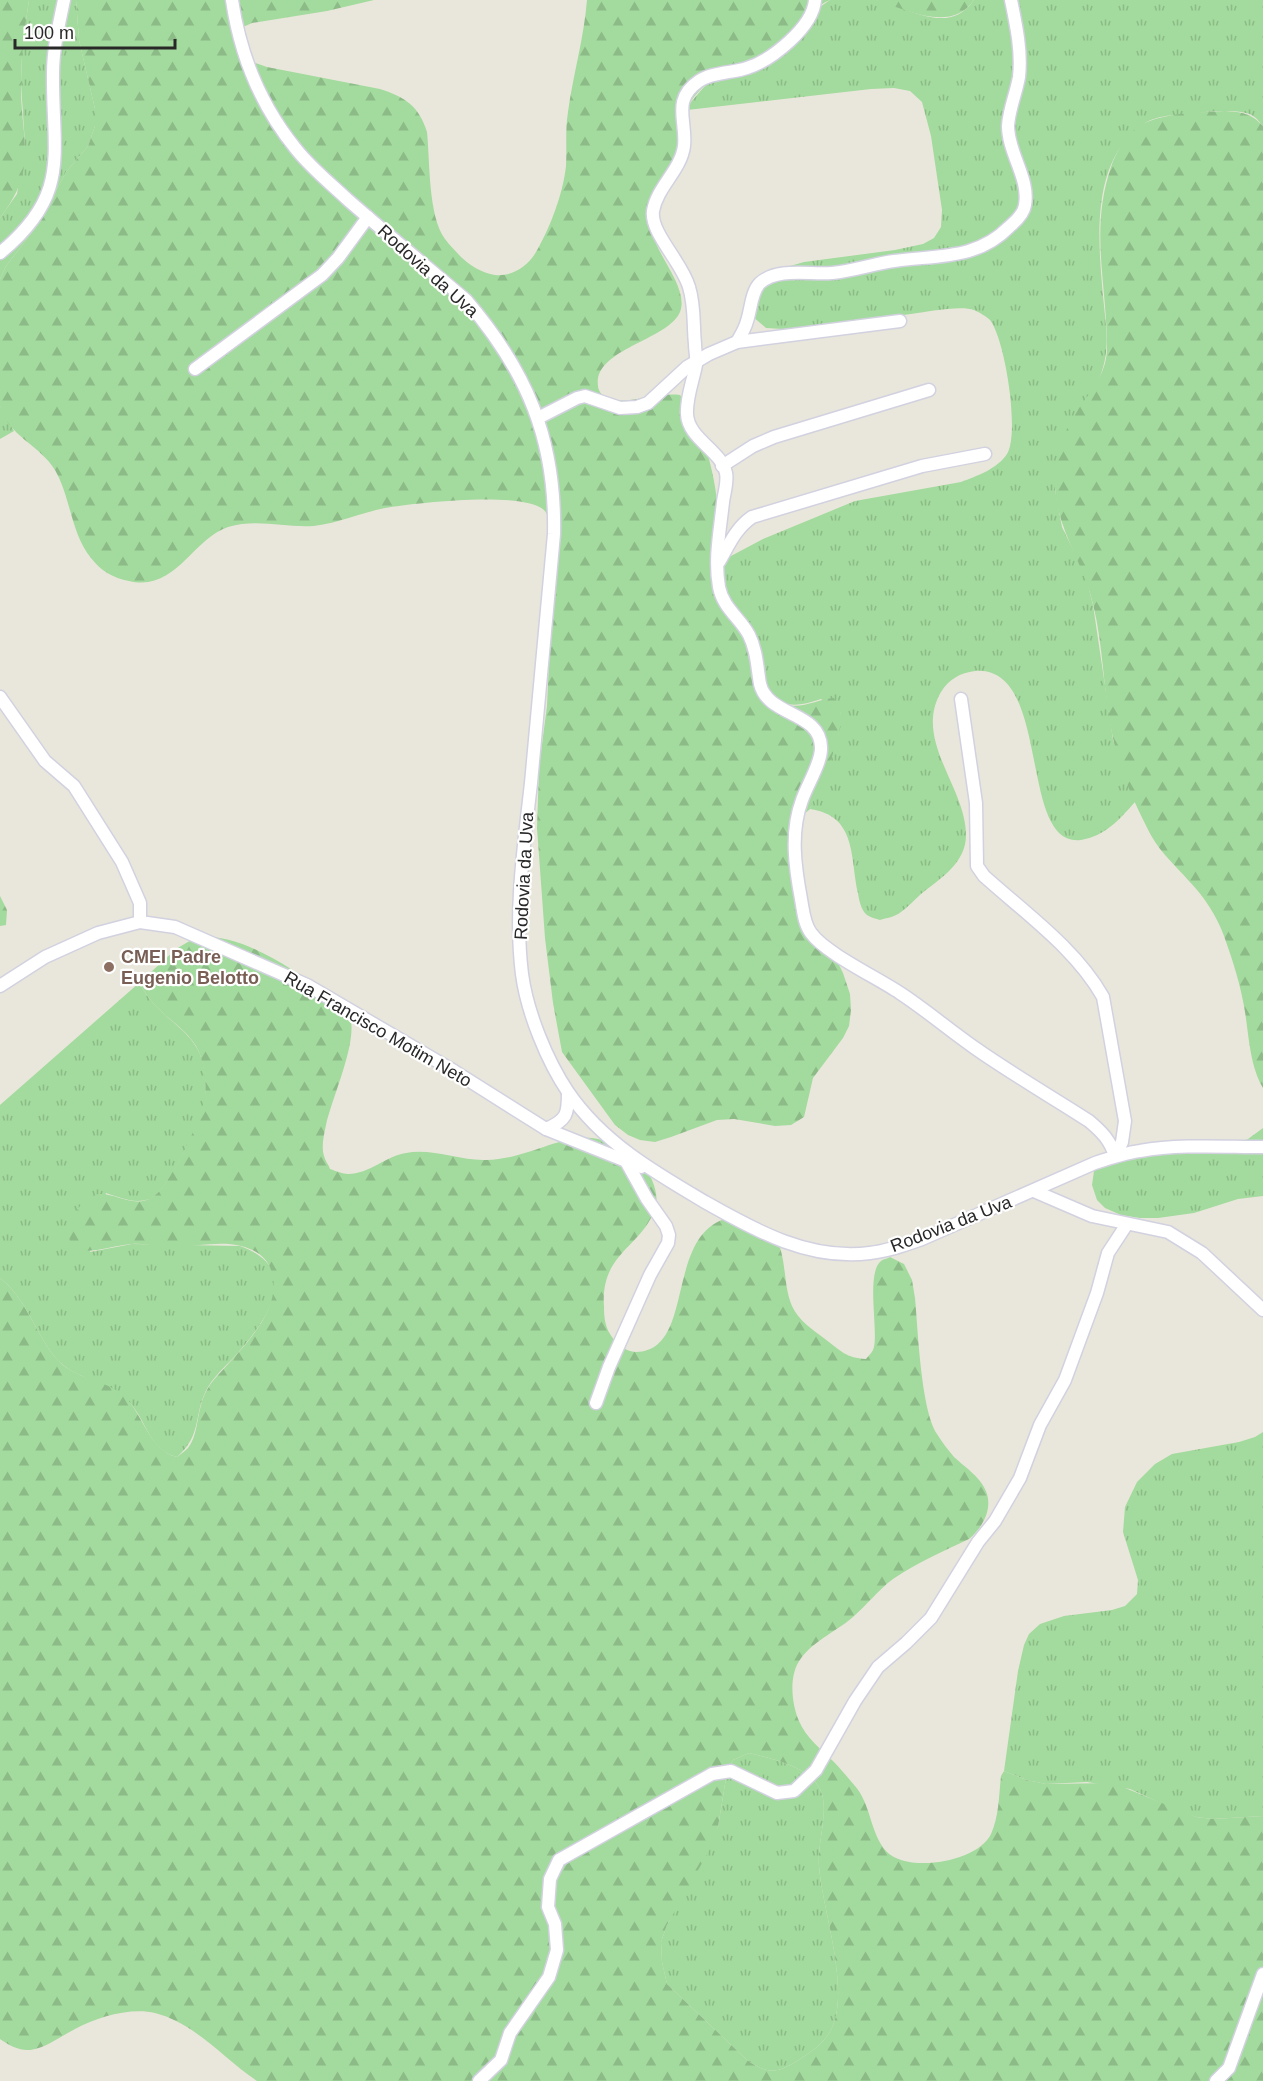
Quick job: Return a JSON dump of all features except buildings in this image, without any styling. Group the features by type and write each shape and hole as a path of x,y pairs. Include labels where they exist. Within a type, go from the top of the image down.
{"street":[{"path":"0,253 21,234 39,212 54,172 56,152 53,73 55,47 64,0"},
{"name":"Rodovia da Uva","path":"232,0 244,56 267,106 285,134 308,162 368,217 466,300 479,315 512,363 544,436 553,482 554,534 522,868 520,952 526,994 536,1027 568,1092 600,1129 653,1171 713,1207 780,1241 818,1252 848,1254 871,1253 906,1245 1115,1156 1166,1149 1263,1147"},
{"path":"815,0 815,8 809,19 772,55 753,66 700,80 684,99 681,111 684,146 680,159 653,213 659,237 681,266 689,286 694,309 697,361 687,415 697,435 718,458 726,473 717,565 722,597 750,638 758,664 762,691 766,699 814,727 821,745 820,755 800,804 794,840 804,915 812,935 832,952 903,995 939,1019 973,1047 1089,1122 1106,1135 1115,1156"},
{"path":"737,342 747,323 755,292 760,283 772,277 788,274 831,273 894,261 960,254 981,248 1004,233 1016,221 1025,207 1025,188 1014,158 1008,128 1011,105 1019,77 1019,59 1011,0"},
{"path":"195,369 322,275 368,217"},
{"path":"538,418 570,401 585,396 620,408 637,407 648,403 687,367 737,342 900,321"},
{"path":"722,466 753,446 774,438 928,390"},
{"path":"717,565 731,538 743,523 752,517 922,466 985,454"},
{"path":"0,697 45,761 74,786 122,862 140,903 140,922"},
{"path":"961,699 976,803 977,866 984,876 1060,943 1094,983 1102,997 1125,1121 1122,1142 1115,1156"},
{"name":"Rua Francisco Motim Neto","path":"0,986 45,957 98,933 140,922 175,927 307,985 454,1071 546,1129 627,1163 653,1171"},
{"path":"546,1129 565,1118 568,1109 568,1092"},
{"path":"596,1403 609,1367 650,1275 668,1243 669,1235 666,1226 647,1199 627,1163"},
{"path":"1034,1191 1092,1216 1168,1232 1202,1253 1263,1310"},
{"path":"479,2081 501,2060 510,2033 549,1977 557,1950 555,1924 548,1907 550,1879 559,1860 712,1774 731,1771 777,1793 794,1791 816,1770 855,1701 878,1667 931,1618 1020,1478 1040,1425 1065,1380 1097,1293 1108,1253 1127,1224"},
{"path":"1216,2081 1229,2068 1263,1974"}],"green space":[{"path":"0,0 29,0 21,72 24,168 12,200 0,218"},
{"path":"29,0 76,0 79,40 95,109 95,126 88,146 66,172 37,226 6,266 0,279 0,218 17,194 25,144 21,84 22,48"},
{"path":"76,0 374,0 327,11 252,23 243,27 247,60 267,67 380,89 397,95 410,104 420,115 427,132 433,203 439,229 448,243 467,262 485,272 501,275 519,270 533,257 559,199 566,166 568,112 587,0 830,0 815,9 783,38 713,79 691,101 687,111 681,151 661,193 653,230 656,243 681,295 682,305 679,314 671,323 606,363 599,374 598,386 604,398 614,400 680,395 689,408 703,440 713,477 718,512 714,565 716,574 768,690 773,698 791,706 834,698 841,713 838,738 830,763 810,809 802,816 793,834 803,908 843,973 850,994 851,1010 849,1026 843,1038 813,1078 804,1117 791,1125 775,1126 734,1119 717,1120 655,1142 640,1140 628,1135 615,1125 562,1052 545,938 537,828 539,767 547,706 549,660 552,528 545,511 534,505 516,501 468,500 385,508 314,526 239,524 215,533 171,572 159,579 145,582 123,580 113,576 99,567 84,548 55,470 10,425 0,406 0,279 6,266 37,226 66,172 88,146 95,126 95,109 79,40"},
{"path":"830,0 876,0 915,13 940,18 952,17 964,11 974,0 1263,0 1263,126 1253,116 1235,111 1164,116 1145,123 1127,138 1115,157 1106,179 1100,226 1106,352 1101,374 1055,490 1062,527 1085,574 1093,605 1113,740 1135,802 1117,821 1097,835 1081,840 1061,835 1048,816 1026,724 1015,696 999,677 975,671 964,673 951,680 941,692 934,710 933,728 937,746 964,817 966,835 962,854 944,876 899,914 880,920 867,915 862,908 858,896 852,852 844,829 825,813 810,809 838,736 841,713 821,699 797,705 784,703 764,689 714,565 763,539 855,501 961,482 986,471 998,464 1007,454 1011,443 1011,407 1005,365 996,330 990,320 974,310 943,309 783,329 766,328 752,316 750,305 773,271 804,262 923,244 934,238 941,227 942,210 931,136 922,102 910,91 894,88 871,89 687,110 704,87"},
{"path":"875,0 974,0 964,10 953,16 941,17 914,13"},
{"path":"1225,111 1246,114 1263,126 1263,1088 1253,1061 1239,983 1221,928 1199,892 1164,854 1152,837 1124,776 1116,751 1107,705 1093,604 1061,518 1055,487 1056,469 1065,433 1100,376 1106,358 1100,233 1105,188 1112,164 1121,145 1130,134 1147,122 1175,115"},
{"path":"0,406 14,431 0,439"},
{"path":"0,896 7,910 6,925 0,926"},
{"path":"198,936 224,939 247,946 315,983 345,1007 349,1014 351,1038 323,1140 324,1156 330,1169 346,1174 356,1173 399,1155 416,1152 486,1160 509,1157 566,1140 583,1138 601,1140 621,1148 642,1165 654,1186 655,1209 641,1233 615,1263 608,1274 604,1289 604,1314 607,1328 615,1341 628,1350 636,1352 654,1347 666,1334 694,1248 706,1231 724,1219 748,1218 770,1231 781,1250 788,1295 795,1311 811,1328 853,1357 866,1359 874,1347 873,1288 877,1267 882,1260 890,1257 904,1264 912,1280 924,1389 932,1423 954,1457 985,1488 988,1500 987,1513 978,1530 969,1539 921,1562 893,1579 853,1617 809,1649 798,1663 793,1677 793,1700 799,1721 810,1738 860,1793 877,1836 886,1851 896,1858 909,1862 942,1862 972,1852 984,1844 996,1820 1001,1776 1004,1771 1046,1784 1113,1783 1196,1817 1213,1819 1263,1816 1263,2081 257,2081 196,2033 170,2018 146,2011 125,2012 104,2017 36,2049 22,2050 0,2039 0,1278 17,1295 54,1356 71,1370 108,1386 125,1397 153,1440 168,1453 177,1457 188,1448 193,1438 202,1401 208,1388 249,1340 267,1313 272,1299 274,1284 269,1265 259,1254 246,1247 226,1244 171,1247 138,1244 82,1251 74,1250 70,1241 69,1229 74,1216 83,1202 92,1196 102,1194 142,1201 153,1197 160,1191 182,1155 200,1115 206,1086 199,1052 185,1032 155,1005 139,983 176,949","holes":["749,1753 798,1769 814,1781 820,1789 824,1816 819,1866 837,1976 838,1999 835,2019 828,2035 817,2047 797,2061 772,2071 760,2068 747,2060 667,1984 662,1962 661,1942 667,1925 710,1849 718,1827 727,1772 733,1760"]},
{"path":"139,983 153,1003 188,1036 199,1051 205,1077 204,1105 182,1157 157,1194 150,1199 138,1201 106,1193 90,1252 132,1244 240,1246 258,1255 269,1266 274,1278 274,1292 263,1320 208,1387 200,1406 191,1440 177,1457 155,1442 131,1404 122,1396 72,1371 54,1356 17,1295 0,1278 0,1105"},
{"path":"1263,1128 1263,1196 1238,1199 1194,1213 1158,1218 1121,1215 1105,1208 1097,1200 1092,1185 1094,1171 1098,1164 1126,1147 1162,1142 1236,1143 1248,1139"},
{"path":"1263,1432 1263,1816 1213,1819 1196,1817 1130,1789 1087,1782 1046,1784 1004,1771 1018,1671 1029,1634 1040,1624 1064,1616 1112,1610 1125,1606 1137,1594 1138,1580 1123,1532 1125,1507 1137,1482 1155,1464 1172,1454 1239,1442"},
{"path":"749,1753 798,1769 814,1781 820,1789 824,1816 819,1866 837,1976 838,1999 835,2019 828,2035 817,2047 797,2061 772,2071 760,2068 747,2060 667,1984 662,1962 661,1942 667,1925 718,1827 727,1772 733,1760"}],"place":[{"name":"CMEI Padre Eugenio Belotto","path":"109,967"}]}
